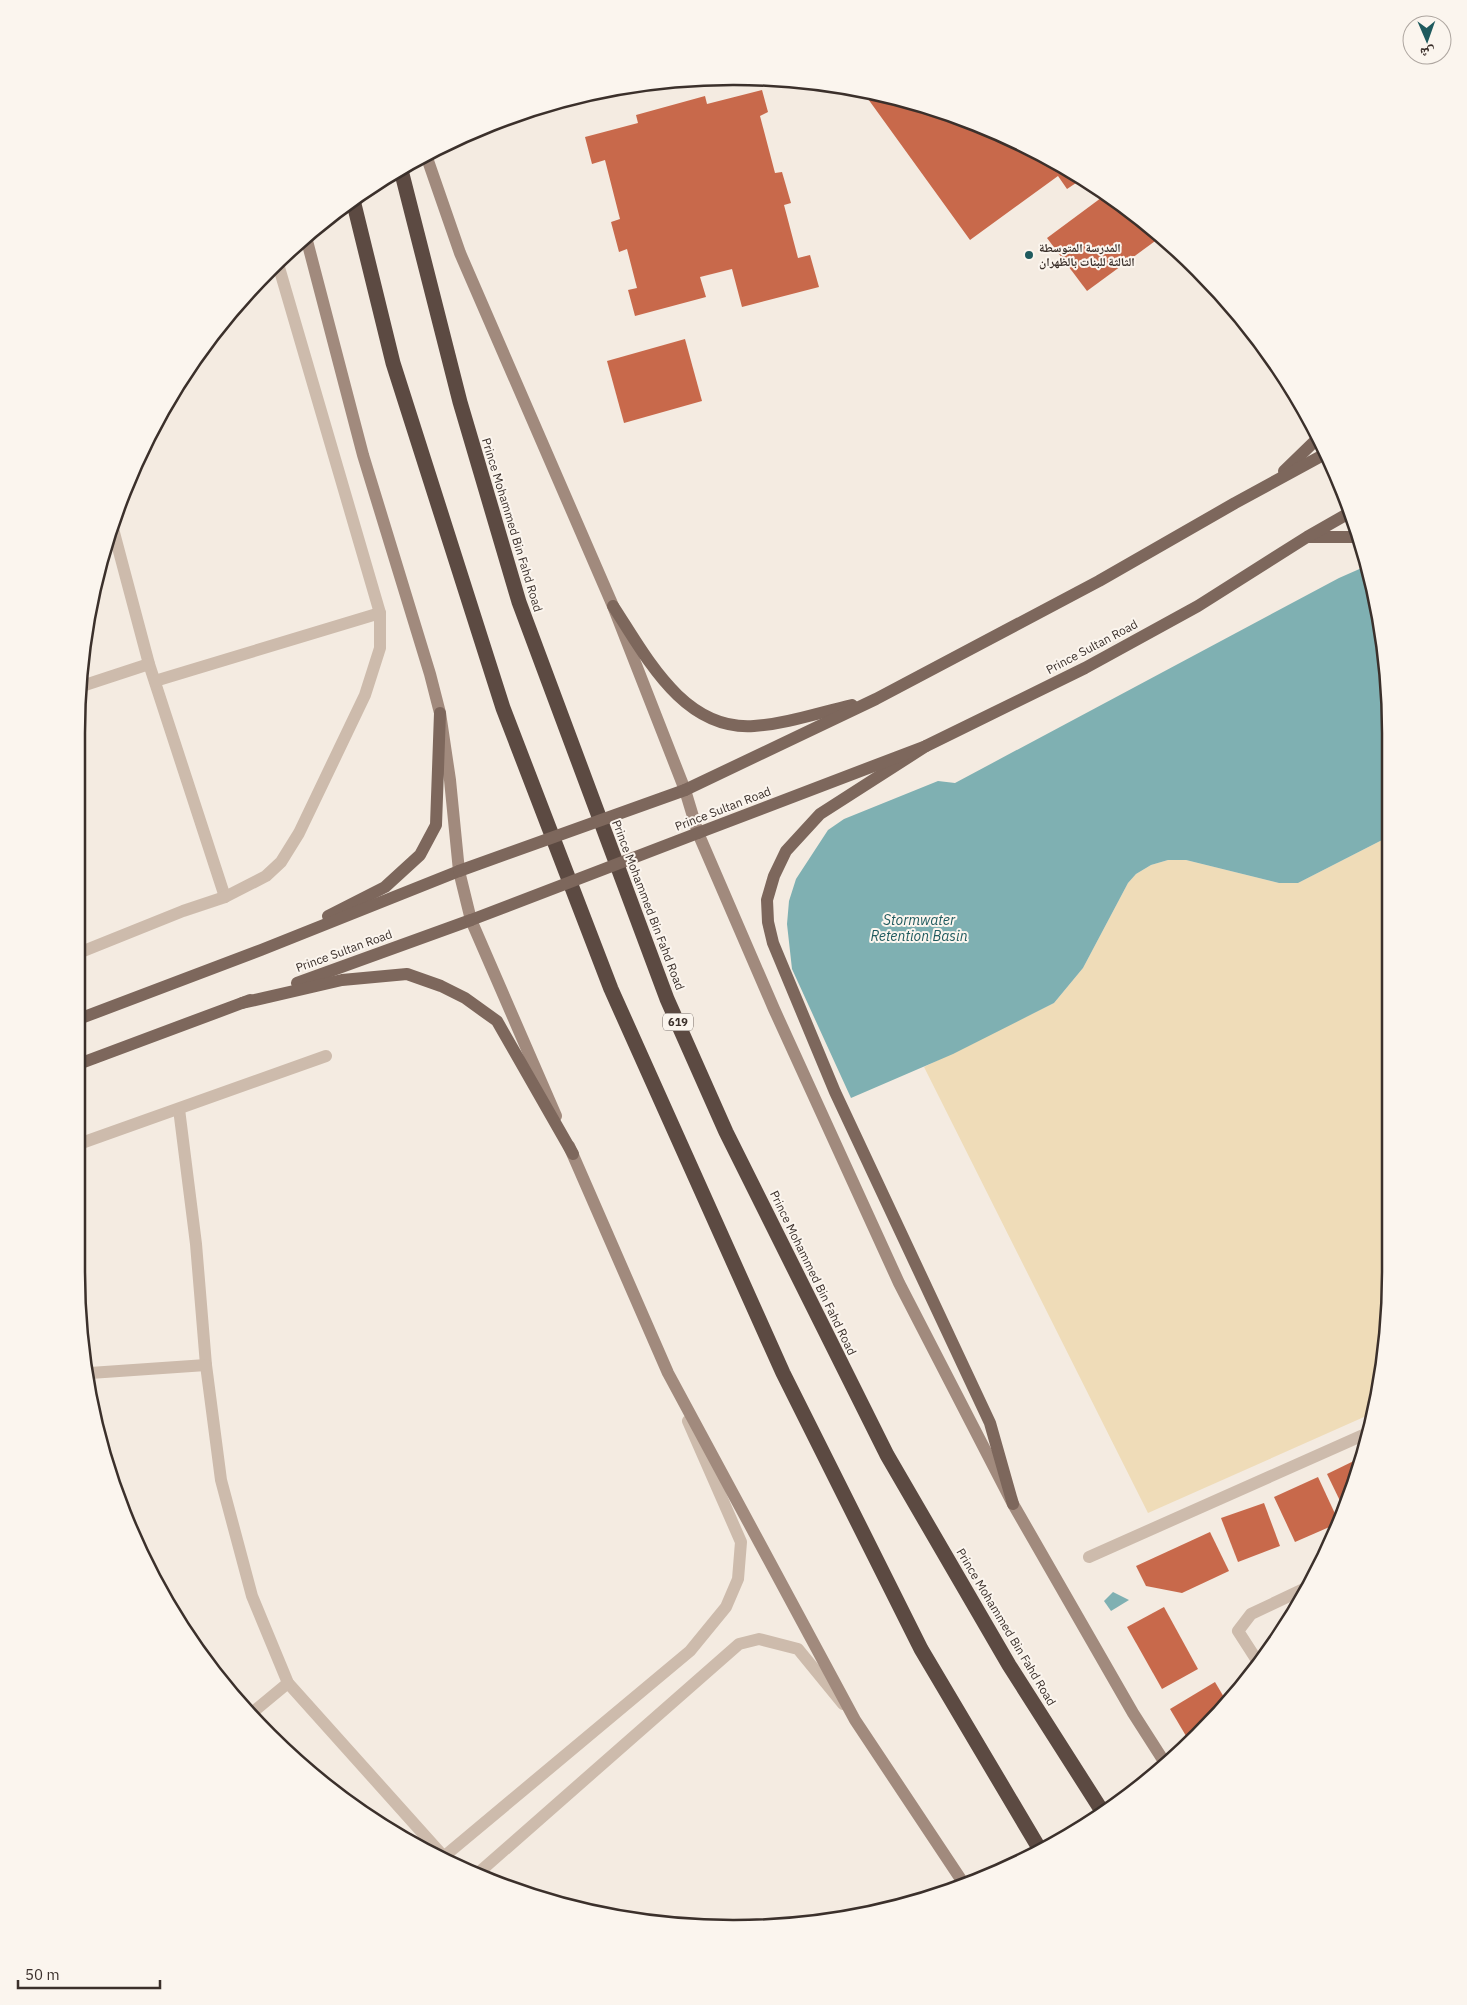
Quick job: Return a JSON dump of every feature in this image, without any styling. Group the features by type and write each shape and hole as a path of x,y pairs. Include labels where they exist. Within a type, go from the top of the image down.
{"highway":[{"name":"Prince Mohammed Bin Fahd Road","path":"403,176 460,402 519,602 667,999 726,1132 887,1455 1009,1665 1099,1807"},
{"path":"355,207 393,363 503,708 610,989 783,1373 920,1649 1037,1844"}],"main road":[{"path":"428,162 460,253 612,606 686,790 698,832 774,1009 899,1284 1013,1504 1133,1713 1162,1758"},
{"path":"308,244 363,455 430,674 440,714 450,780 459,871 471,920 668,1373 855,1720 961,1879"},
{"path":"1270,484 1313,443"},
{"path":"85,1017 261,950 459,871 686,790 876,699 1099,581 1320,456"},
{"name":"Prince Sultan Road","path":"85,1061 471,920 926,746 1085,668 1198,606 1344,516"},
{"path":"1307,537 1352,537"},
{"path":"612,606 656,672 677,695 704,715 723,723 754,726 876,699"},
{"path":"261,950 385,887 420,855 436,825 440,714"},
{"path":"926,746 820,814 786,851 774,876 769,892 767,900 768,922 772,943 835,1092 990,1423 1013,1504"},
{"path":"242,1003 342,980 379,976 407,974 441,986 465,998 496,1022 573,1154"}],"street":[{"path":"85,950 182,911 226,897 266,876 281,862 291,848 365,695 380,648 380,613 280,270"},
{"path":"115,538 149,664 226,897"},
{"path":"155,681 380,613"},
{"path":"87,684 149,664"},
{"path":"85,1142 326,1056"},
{"path":"179,1109 196,1244 206,1365 221,1480 252,1596 288,1683 429,1844"},
{"path":"93,1373 206,1365"},
{"path":"448,1853 690,1651 726,1607 738,1579 741,1542 668,1373"},
{"path":"1089,1557 1361,1436"},
{"path":"1255,1657 1238,1631 1252,1614 1297,1592"},
{"path":"482,1870 739,1644 759,1638 798,1649 855,1720"},
{"path":"256,1710 288,1683"}],"sand":[{"path":"1382,840 1382,1272 1381,1314 1370,1398 1366,1416 1148,1513 924,1067 1054,1003 1083,968 1128,883 1136,874 1151,865 1168,860 1186,860 1279,883 1298,883"}],"water":[{"name":"Stormwater Retention Basin","path":"1361,568 1370,607 1381,691 1382,840 1298,883 1279,883 1186,860 1168,860 1151,865 1136,874 1128,883 1083,968 1054,1003 953,1054 851,1098 792,969 787,924 789,901 796,879 828,830 844,819 938,781 955,783 1339,578"},
{"path":"1113,1592 1129,1600 1111,1611 1104,1601"}],"building":[{"path":"762,90 768,112 760,116 775,173 782,172 791,203 784,205 798,258 810,255 819,287 742,307 732,269 700,277 706,297 635,316 628,290 637,288 627,249 619,252 611,222 620,219 605,160 592,164 585,137 638,123 636,115 705,96 707,104"},
{"path":"868,99 942,119 982,134 1020,152 1076,183 1067,189 1058,176 970,240"},
{"path":"1100,199 1155,241 1087,291 1047,238"},
{"path":"685,339 702,401 624,423 607,361"},
{"path":"1354,1461 1340,1501 1327,1474"},
{"path":"1318,1477 1335,1514 1330,1527 1295,1542 1274,1497"},
{"path":"1264,1503 1280,1546 1238,1562 1221,1518"},
{"path":"1210,1532 1229,1571 1182,1593 1146,1586 1136,1566"},
{"path":"1164,1607 1198,1669 1162,1689 1127,1627"},
{"path":"1215,1682 1223,1696 1186,1736 1170,1709"}],"place":[{"name":"المدرسة المتوسطة الثالثة للبنات بالظهران","path":"1029,255"}]}
